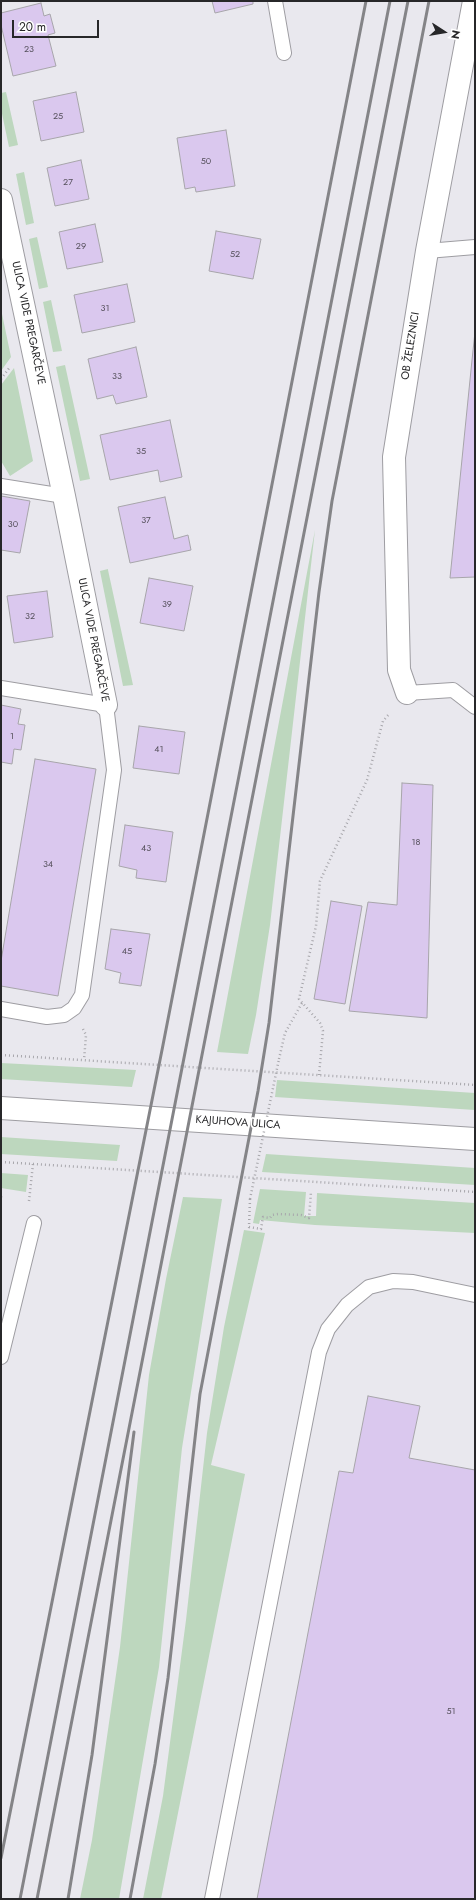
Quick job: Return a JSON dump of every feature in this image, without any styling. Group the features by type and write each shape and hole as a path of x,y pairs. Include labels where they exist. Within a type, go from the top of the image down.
{"street":[{"name":"OB ŽELEZNICI","path":"407,693 399,670 394,457 427,251 474,1"},
{"name":"ULICA VIDE PREGARČEVE","path":"1,200 64,496 106,705"},
{"name":"KAJUHOVA ULICA","path":"1,1108 475,1139"}],"lane":[{"path":"275,1 284,53"},
{"path":"427,251 475,247"},
{"path":"1,486 64,496"},
{"path":"1,688 106,705"},
{"path":"407,693 453,690 475,707"},
{"name":"ULICA VIDE PREGARČEVE","path":"1,1009 47,1017 64,1015 74,1008 82,995 114,770 106,705"},
{"path":"1,1357 34,1222"},
{"path":"212,1899 317,1360 328,1329 347,1305 369,1287 394,1281 413,1282 475,1295"}],"path":[{"path":"319,1075 323,1031 320,1023 299,999 316,926 320,881 367,780 383,721 407,693"},
{"path":"302,1004 285,1033 250,1199 249,1227 261,1229 263,1217 270,1218 272,1215 301,1215 309,1218 311,1192"},
{"path":"84,1060 86,1035"},
{"path":"1,1055 475,1085"},
{"path":"1,1162 475,1192"},
{"path":"28,1207 33,1164"}],"green space":[{"path":"6,92 18,145 9,147 1,109 1,93"},
{"path":"24,172 34,223 26,225 16,174"},
{"path":"37,237 48,287 39,289 29,239"},
{"path":"51,300 62,351 53,352 43,302"},
{"path":"1,309 11,357 1,371"},
{"path":"65,365 90,479 80,481 56,367"},
{"path":"14,368 33,461 10,476 1,461 1,385"},
{"path":"315,530 270,925 256,1015 248,1054 217,1052"},
{"path":"108,569 133,685 123,686 100,571"},
{"path":"1,1063 136,1070 132,1087 1,1079"},
{"path":"277,1080 475,1093 475,1110 275,1097"},
{"path":"1,1137 120,1145 117,1161 1,1154"},
{"path":"266,1154 475,1168 475,1185 262,1172"},
{"path":"1,1173 28,1175 26,1192 1,1188"},
{"path":"260,1189 306,1192 304,1216 316,1216 317,1193 475,1203 475,1233 315,1225 260,1220 259,1224 253,1223"},
{"path":"183,1197 222,1199 182,1448 159,1667 119,1899 80,1899 92,1840 120,1647 149,1375 166,1279"},
{"path":"244,1230 265,1233 211,1465 245,1474 161,1899 143,1899 163,1796 186,1620 207,1433 224,1327"}],"building":[{"path":"212,1 253,1 253,4 215,13"},
{"path":"41,3 44,16 50,14 55,33 48,35 56,66 13,76 1,25 1,13"},
{"path":"76,92 84,132 41,141 33,101"},
{"path":"226,130 235,186 196,192 195,187 185,189 177,138"},
{"path":"81,160 89,199 55,206 47,168"},
{"path":"95,224 103,262 67,269 59,232"},
{"path":"216,231 261,239 253,279 209,271"},
{"path":"127,284 135,322 82,333 74,295"},
{"path":"475,332 475,577 450,578 472,360"},
{"path":"136,347 147,397 116,404 113,395 97,399 88,359"},
{"path":"170,420 182,477 160,482 158,470 110,480 100,435"},
{"path":"1,496 30,501 20,553 1,550"},
{"path":"165,497 174,539 188,535 191,550 130,563 118,507"},
{"path":"149,578 193,586 184,631 140,623"},
{"path":"47,591 53,637 14,643 7,596"},
{"path":"1,705 21,709 18,724 25,725 21,750 14,749 12,764 1,762"},
{"path":"139,726 185,732 179,774 133,768"},
{"path":"35,759 96,769 58,996 1,986 1,961"},
{"path":"402,783 433,785 427,1018 349,1011 368,902 397,905"},
{"path":"125,825 173,832 166,882 136,878 137,870 119,866"},
{"path":"331,901 362,906 345,1004 314,999"},
{"path":"111,929 150,934 141,986 119,983 121,973 105,969"},
{"path":"368,1396 420,1406 409,1458 475,1470 475,1899 257,1899 339,1471 353,1473"}],"railway":[{"path":"1,1858 162,1050 366,1"},
{"path":"20,1899 390,1"},
{"path":"37,1899 408,1"},
{"path":"130,1899 155,1764 168,1678 200,1394 258,1091 269,1023 319,592 332,501 429,1"},
{"path":"68,1899 92,1755 134,1432"}]}
